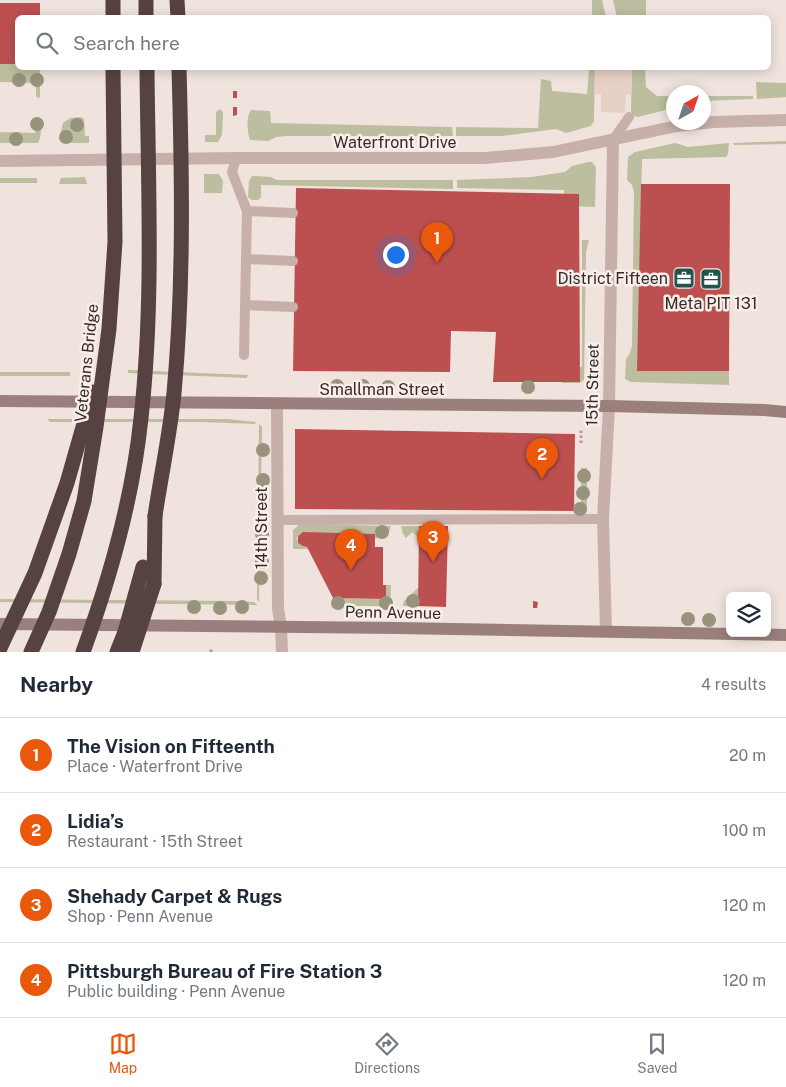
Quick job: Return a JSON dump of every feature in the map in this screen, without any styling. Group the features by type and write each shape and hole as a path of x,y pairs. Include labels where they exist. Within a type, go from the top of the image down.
{"highway":[{"path":"113,0 113,15"},
{"path":"146,0 146,15"},
{"path":"178,0 178,15"},
{"name":"Veterans Bridge","path":"31,652 49,612 69,554 84,501 96,427 109,330 115,242 114,70"},
{"path":"83,652 100,606 116,547 131,480 141,420 146,357 149,237 147,70"},
{"path":"117,652 127,623 155,516 174,394 179,322 182,174 179,70"},
{"path":"0,648 35,573 67,483 93,394 109,330"},
{"path":"132,652 154,584 155,516"}],"street":[{"name":"Waterfront Drive","path":"0,162 236,158 494,157 553,152 676,126 714,122 786,120"},
{"name":"15th Street","path":"606,631 603,519 609,406 613,140"},
{"name":"Smallman Street","path":"0,401 609,406 786,412"},
{"name":"14th Street","path":"277,404 278,609 282,652"},
{"name":"Smallman Street","path":"764,410 786,406"},
{"name":"Penn Avenue","path":"0,624 786,635"}],"lane":[{"path":"613,140 629,116"},
{"path":"236,158 232,172 247,211 244,356"},
{"path":"247,211 293,213"},
{"path":"246,259 293,261"},
{"path":"246,305 293,307"},
{"path":"278,520 603,519"}],"path":[{"path":"581,444 582,429"}],"green space":[{"path":"592,0 602,0 606,15 592,15"},
{"path":"613,0 646,0 646,15 617,15"},
{"path":"0,64 15,64 15,70 40,70 40,97 36,96 36,83 0,82"},
{"path":"589,70 595,70 594,121 591,126 566,133 556,129 502,136 456,136 456,127 538,128 541,79 551,81 552,91 587,94"},
{"path":"632,70 645,70 646,87 657,96 666,96 666,110 638,117 633,116 631,111"},
{"path":"756,82 786,83 786,97 757,99"},
{"path":"711,96 753,96 753,99 711,101"},
{"path":"220,109 223,112 222,135 218,142 205,142 205,135 216,135 216,112"},
{"path":"251,110 270,111 271,123 452,127 453,136 287,136 276,137 268,141 250,140 248,116"},
{"path":"81,117 84,119 85,136 89,136 89,143 62,143 60,136 63,123 70,118"},
{"path":"37,118 41,130 38,143 0,143 0,132 35,133 35,119"},
{"path":"786,141 786,144 734,145 733,143"},
{"path":"675,143 688,147 729,143 728,154 726,157 642,159 638,371 729,371 729,385 631,382 625,379 626,359 632,346 634,192 632,185 627,180 628,157 635,152"},
{"path":"592,162 596,167 595,207 572,206 565,203 564,190 457,188 457,180 532,177 565,172 572,166"},
{"path":"204,174 219,174 223,181 222,193 204,193"},
{"path":"252,176 271,177 277,180 453,180 453,189 261,185 261,197 258,200 252,200 248,197 249,181"},
{"path":"85,177 87,184 59,184 61,178"},
{"path":"0,178 37,178 37,183 0,183"},
{"path":"582,240 589,240 586,252 584,380 579,383 562,383 562,367 582,367"},
{"path":"128,370 248,375 247,378 128,373"},
{"path":"0,372 70,372 70,376 0,376"},
{"path":"47,419 227,419 256,422 255,424 50,422"},
{"path":"259,424 262,427 262,433 259,602 257,599"},
{"path":"581,468 587,468 587,511 574,511 574,506 581,506"},
{"path":"300,524 391,526 387,534 378,538 375,538 374,534 301,533 297,537 298,542 309,549 293,549 293,530"},
{"path":"401,526 419,526 418,537 412,532 406,538"},
{"path":"386,585 391,585 390,606 333,606 333,598 386,599"},
{"path":"419,587 418,606 403,606 404,601"},
{"path":"0,599 235,601 254,602 257,605 0,602"}],"shaded area":[{"path":"595,70 632,70 631,95 626,94 625,113 601,112 601,94 594,94"}],"building":[{"path":"0,3 40,3 40,15 15,15 15,64 0,64"},
{"path":"233,91 237,91 237,98 233,98"},
{"path":"233,107 237,107 237,115 233,116"},
{"name":"District Fifteen","path":"641,184 730,184 729,371 637,371"},
{"path":"296,188 579,194 580,382 493,382 496,332 451,331 450,372 293,371"},
{"path":"295,429 575,434 574,511 295,509"},
{"path":"419,526 448,526 446,607 418,606"},
{"path":"303,532 375,534 375,547 383,547 383,585 386,585 386,599 333,598 307,547 298,543 298,536"},
{"path":"533,601 538,602 537,608 533,608"}],"place":[{"name":"The Vision on Fifteenth","path":"437,263"},
{"name":"District Fifteen","path":"684,278"},
{"name":"Meta PIT 131","path":"711,279"},
{"name":"Lidia’s","path":"542,479"},
{"name":"Shehady Carpet & Rugs","path":"433,562"},
{"name":"Pittsburgh Bureau of Fire Station 3","path":"351,570"}]}
